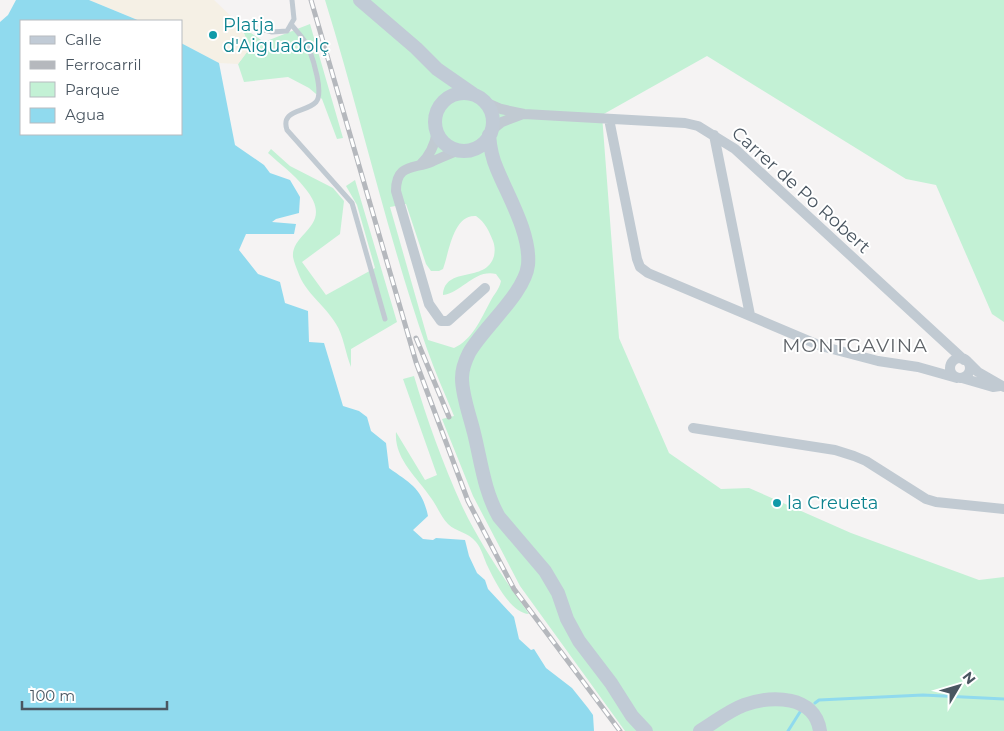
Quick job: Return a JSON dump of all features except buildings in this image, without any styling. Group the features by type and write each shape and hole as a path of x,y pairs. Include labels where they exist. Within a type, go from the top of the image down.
{"main road":[{"path":"360,0 416,48 437,69 480,99 492,115 490,133 492,156 508,189 522,229 527,249 528,265 524,277 516,290 470,351 462,369 463,390 484,477 494,507 506,527 545,571 558,593 567,618 579,641 611,683 632,716 646,731"},
{"path":"437,69 442,85 436,119 437,130 446,144 488,161 497,169"},
{"path":"439,108 447,98 455,94 463,93 480,99"},
{"path":"464,150 480,145 490,133"},
{"path":"700,731 729,712 744,705 760,700 785,700 803,704 813,711 819,723 820,731"}],"street":[{"name":"Carrer de Po Robert","path":"480,99 501,109 524,114 685,123 698,126 735,149 942,339 948,342 978,372 1002,386"},
{"name":"Carrer de Po Robert","path":"490,133 502,122 524,114"},
{"path":"609,119 640,266 657,276 821,346 878,361 918,367 993,388 1002,386"},
{"path":"420,164 426,159 433,148 437,130"},
{"path":"714,135 750,315"},
{"path":"464,150 409,167 401,173 396,191 429,304 441,321 448,320 485,288"},
{"name":"Carrer de Po Robert","path":"942,339 953,361"},
{"path":"961,358 966,360 970,366 970,371 967,376 960,378 952,375 949,369 950,363 961,358"},
{"path":"693,428 835,450 866,461 926,499 936,502 1004,509"}],"lane":[{"path":"261,29 272,32 287,31 294,19 292,0"},
{"path":"291,24 309,48 320,89 316,102 286,118 287,130 352,203 385,319"}],"green space":[{"path":"325,0 1004,0 1004,322 992,314 936,185 906,179 707,56 602,115 619,338 669,453 721,489 749,488 851,533 979,580 1004,577 1004,731 625,731 520,586 473,496 442,419 454,416 430,358 399,263","holes":["406,204 426,264 431,271 443,269 453,236 462,221 468,217 476,216 482,221 494,243 494,256 490,264 483,270 451,280 445,286 443,295 488,273 496,274 501,281 471,334 454,348 428,340 390,207"]},
{"path":"310,24 343,138 337,139 322,99 309,88 288,77 244,82 238,64 250,48 241,26 264,42"},
{"path":"271,149 290,166 333,188 344,201 340,234 302,262 326,295 375,268 357,205 346,186 355,180 397,322 351,349 351,367 338,328 305,286 293,259 294,248 314,219 316,211 313,200 296,178 268,153"},
{"path":"414,376 436,442 462,506 485,548 529,614 516,608 504,596 478,545 469,536 451,527 408,467 399,451 396,442 396,432 425,480 437,475 403,379"}],"sand":[{"name":"Platja d'Aiguadolç","path":"89,0 214,0 241,26 250,48 238,64 219,63 182,44 182,20 138,20"}],"water":[{"path":"16,0 89,0 138,20 20,20 20,135 182,135 182,44 219,63 235,145 264,165 270,173 290,180 300,197 299,213 276,219 272,222 296,224 294,234 246,234 239,250 258,274 280,282 285,303 308,311 309,342 324,343 343,406 359,411 367,417 371,431 386,443 389,468 404,478 419,493 426,507 428,516 413,530 423,539 465,540 469,556 477,573 485,580 488,589 514,617 519,639 531,650 534,649 546,668 572,688 593,715 594,731 0,731 0,22 8,15"}],"waterway":[{"path":"815,703 819,700 923,695 1004,699"},
{"path":"788,731 800,712"}],"railway":[{"path":"311,0 416,362 468,501 514,589 620,731"},
{"path":"416,338 449,417"}],"place":[{"name":"Platja d'Aiguadolç","path":"213,35"},
{"name":"la Creueta","path":"777,503"}],"district":[{"name":"MONTGAVINA","path":"855,345"}]}
